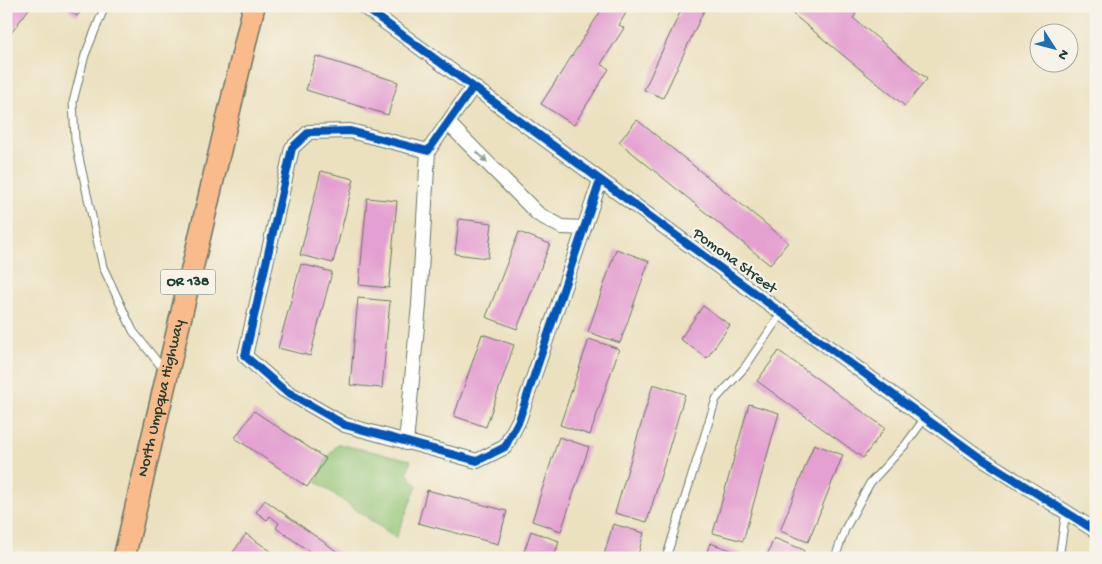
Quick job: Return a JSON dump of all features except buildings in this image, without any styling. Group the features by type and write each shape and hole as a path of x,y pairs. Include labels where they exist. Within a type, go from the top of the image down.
{"main road":[{"name":"North Umpqua Highway","path":"124,558 254,6"}],"street":[{"name":"Pomona Street","path":"362,6 925,418 979,456 1096,531"},
{"path":"406,443 419,305 428,151 472,87"},
{"path":"448,123 538,214 562,227 584,228"},
{"path":"428,151 350,131 309,132 292,148 245,356 284,390 345,425 477,461 504,447 518,420 600,181"}],"lane":[{"path":"105,6 85,55 73,102 75,139 102,267 133,331 167,374"},
{"path":"666,558 716,399 746,367 781,314"},
{"path":"835,558 845,528 870,483 906,444 925,418"},
{"path":"1060,558 1066,511"}],"green space":[{"path":"338,444 411,460 407,473 417,486 396,538 317,482 326,459"}],"cycle path":[{"path":"363,6 979,457 1096,531"},
{"path":"473,87 428,151 350,131 309,132 292,148 245,356 284,390 345,425 477,461 505,447 519,420 600,181"}]}
